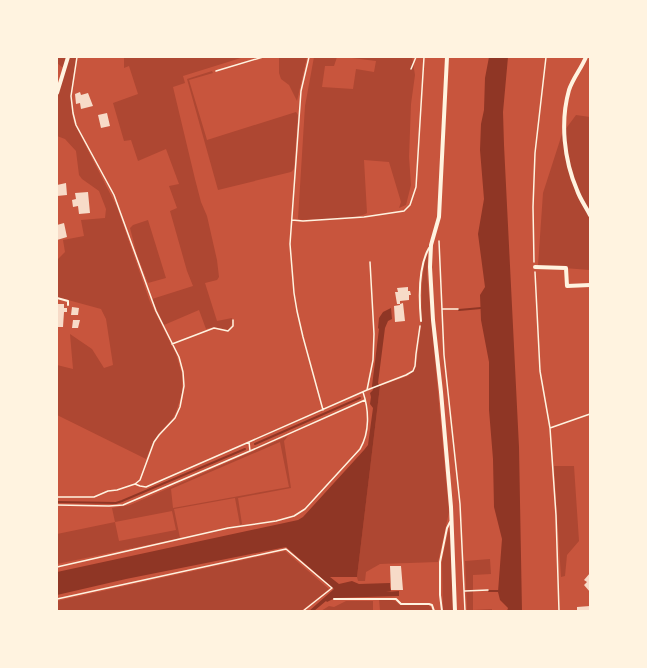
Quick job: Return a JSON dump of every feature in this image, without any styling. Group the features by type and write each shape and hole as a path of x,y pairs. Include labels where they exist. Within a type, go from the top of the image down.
{"street":[{"path":"57,92 68,57"},
{"path":"447,57 439,217 431,245 430,267 431,300 441,392 452,520 455,611"},
{"path":"586,57 569,91 564,126 567,160 577,191 590,215"},
{"path":"535,268 566,268 567,286 590,284"}],"lane":[{"path":"421,321 419,302 422,267 425,256 431,245"},
{"path":"57,298 68,301 68,305"},
{"path":"442,611 442,599 440,595 440,562 447,528 452,520"},
{"path":"334,599 396,598 401,604 432,605 434,611"}],"path":[{"path":"57,497 94,497 108,491 117,490 135,484 140,480 154,442 175,418 180,407 184,386 183,372 172,344 153,305 114,195 76,125 71,96 77,57"},
{"path":"216,71 263,57"},
{"path":"309,57 301,92 290,244 294,293 303,337 323,410"},
{"path":"411,69 416,57"},
{"path":"292,220 303,221 370,216 404,211 410,205 416,187 424,57"},
{"path":"546,57 535,153 533,207 540,371 550,428 557,523 559,611"},
{"path":"439,240 444,355 460,504 465,611"},
{"path":"367,390 372,360 374,334 370,262"},
{"path":"442,309 458,309"},
{"path":"172,344 214,328 228,332 233,326 234,320"},
{"path":"135,484 146,487 367,390 406,375 413,371 415,366 421,321"},
{"path":"57,567 228,528 276,521 300,514 360,449 365,440 367,428 367,409 363,392"},
{"path":"57,505 124,505 365,400"},
{"path":"550,428 590,414"},
{"path":"249,442 250,451"},
{"path":"57,599 286,549 332,588 303,611"},
{"path":"464,591 488,590"}],"shaded area":[{"path":"57,57 67,57 64,67 57,63"},
{"path":"69,57 76,57 71,98 74,123 117,207 150,302 176,354 182,374 182,393 176,412 173,418 153,442 146,459 57,415 57,365 73,369 70,334 92,349 104,368 113,365 106,319 101,309 57,297 57,260 65,252 63,240 84,236 81,220 105,218 106,209 99,191 82,179 79,175 76,151 65,139 57,136 57,97"},
{"path":"124,57 244,57 183,76 185,83 173,87 195,179 201,202 207,216 217,260 219,277 217,280 205,283 217,321 232,318 232,324 228,330 214,327 206,329 199,310 164,325 152,299 193,286 187,271 170,211 177,208 169,186 179,184 166,149 138,161 131,140 124,141 113,103 138,94 129,66 124,68"},
{"path":"279,57 307,57 297,101 289,85 281,79 279,73"},
{"path":"314,57 337,57 334,66 325,66 322,87 353,89 356,69 374,72 376,61 344,57 412,57 415,75 411,104 409,157 411,185 406,205 399,208 401,202 389,162 364,160 367,213 346,218 298,219 305,106"},
{"path":"489,57 508,57 503,112 519,447 522,611 507,611 508,608 500,600 498,592 502,539 494,507 493,459 489,410 489,362 481,320 480,295 485,287 478,234 484,199 480,150 481,124 484,110 485,78"},
{"path":"212,71 213,73 189,80 207,140 296,112 298,115 294,169 291,172 218,190 187,79"},
{"path":"576,115 590,117 590,270 538,266 543,193 562,134"},
{"path":"148,220 166,278 148,283 137,255 130,228 133,225"},
{"path":"428,254 427,274 449,512 438,562 380,564 366,572 365,581 358,581 357,577 380,386 408,376 416,367 421,326 422,284 425,258"},
{"path":"391,308 392,319 388,321 385,328 378,383 380,386 357,577 330,577 339,584 352,581 359,584 390,583 391,591 386,592 399,591 399,596 335,598 327,602 326,601 314,611 309,611 334,589 286,547 126,579 57,595 57,572 298,520 303,517 368,445 373,408 370,404 370,393 373,390 372,386 379,318 383,312"},
{"path":"288,436 284,441 291,488 238,498 242,524 240,525 235,498 174,509 180,538 57,564 57,534 115,522 112,508 130,505","holes":["280,442 289,487 173,508 171,489","172,511 176,530 119,541 115,522"]},
{"path":"554,466 574,466 579,541 567,555 565,576 561,577"},
{"path":"449,528 453,611 443,611 442,560"},
{"path":"285,551 329,589 301,611 57,611 57,601"},
{"path":"490,559 491,574 473,575 473,610 492,609 492,611 467,611 465,561"},
{"path":"379,599 389,599 400,605 429,605 433,611 380,611"},
{"path":"346,601 373,601 373,611 321,611 329,606 334,607"}],"building":[{"path":"80,92 81,95 88,93 93,106 81,109 80,103 76,104 75,94"},
{"path":"107,113 110,126 101,128 98,115"},
{"path":"66,183 67,195 57,196 57,185"},
{"path":"88,192 90,213 79,214 78,206 73,207 72,200 76,199 75,193"},
{"path":"64,223 67,237 57,240 57,225"},
{"path":"408,287 408,291 410,291 411,295 409,295 409,300 400,301 400,304 397,304 395,292 398,292 397,288"},
{"path":"403,303 405,321 395,322 394,306"},
{"path":"57,304 64,304 64,308 67,308 67,312 64,312 63,327 57,327"},
{"path":"72,307 79,308 78,315 71,315"},
{"path":"73,320 80,320 78,328 72,328"},
{"path":"390,566 401,566 403,590 391,590"},
{"path":"590,573 590,592 584,585 587,582 584,580"},
{"path":"590,606 590,611 577,611 577,607"}],"waterway":[{"path":"459,310 481,308"},
{"path":"255,444 360,398"},
{"path":"57,502 116,503 245,449"},
{"path":"489,591 500,591"}]}
